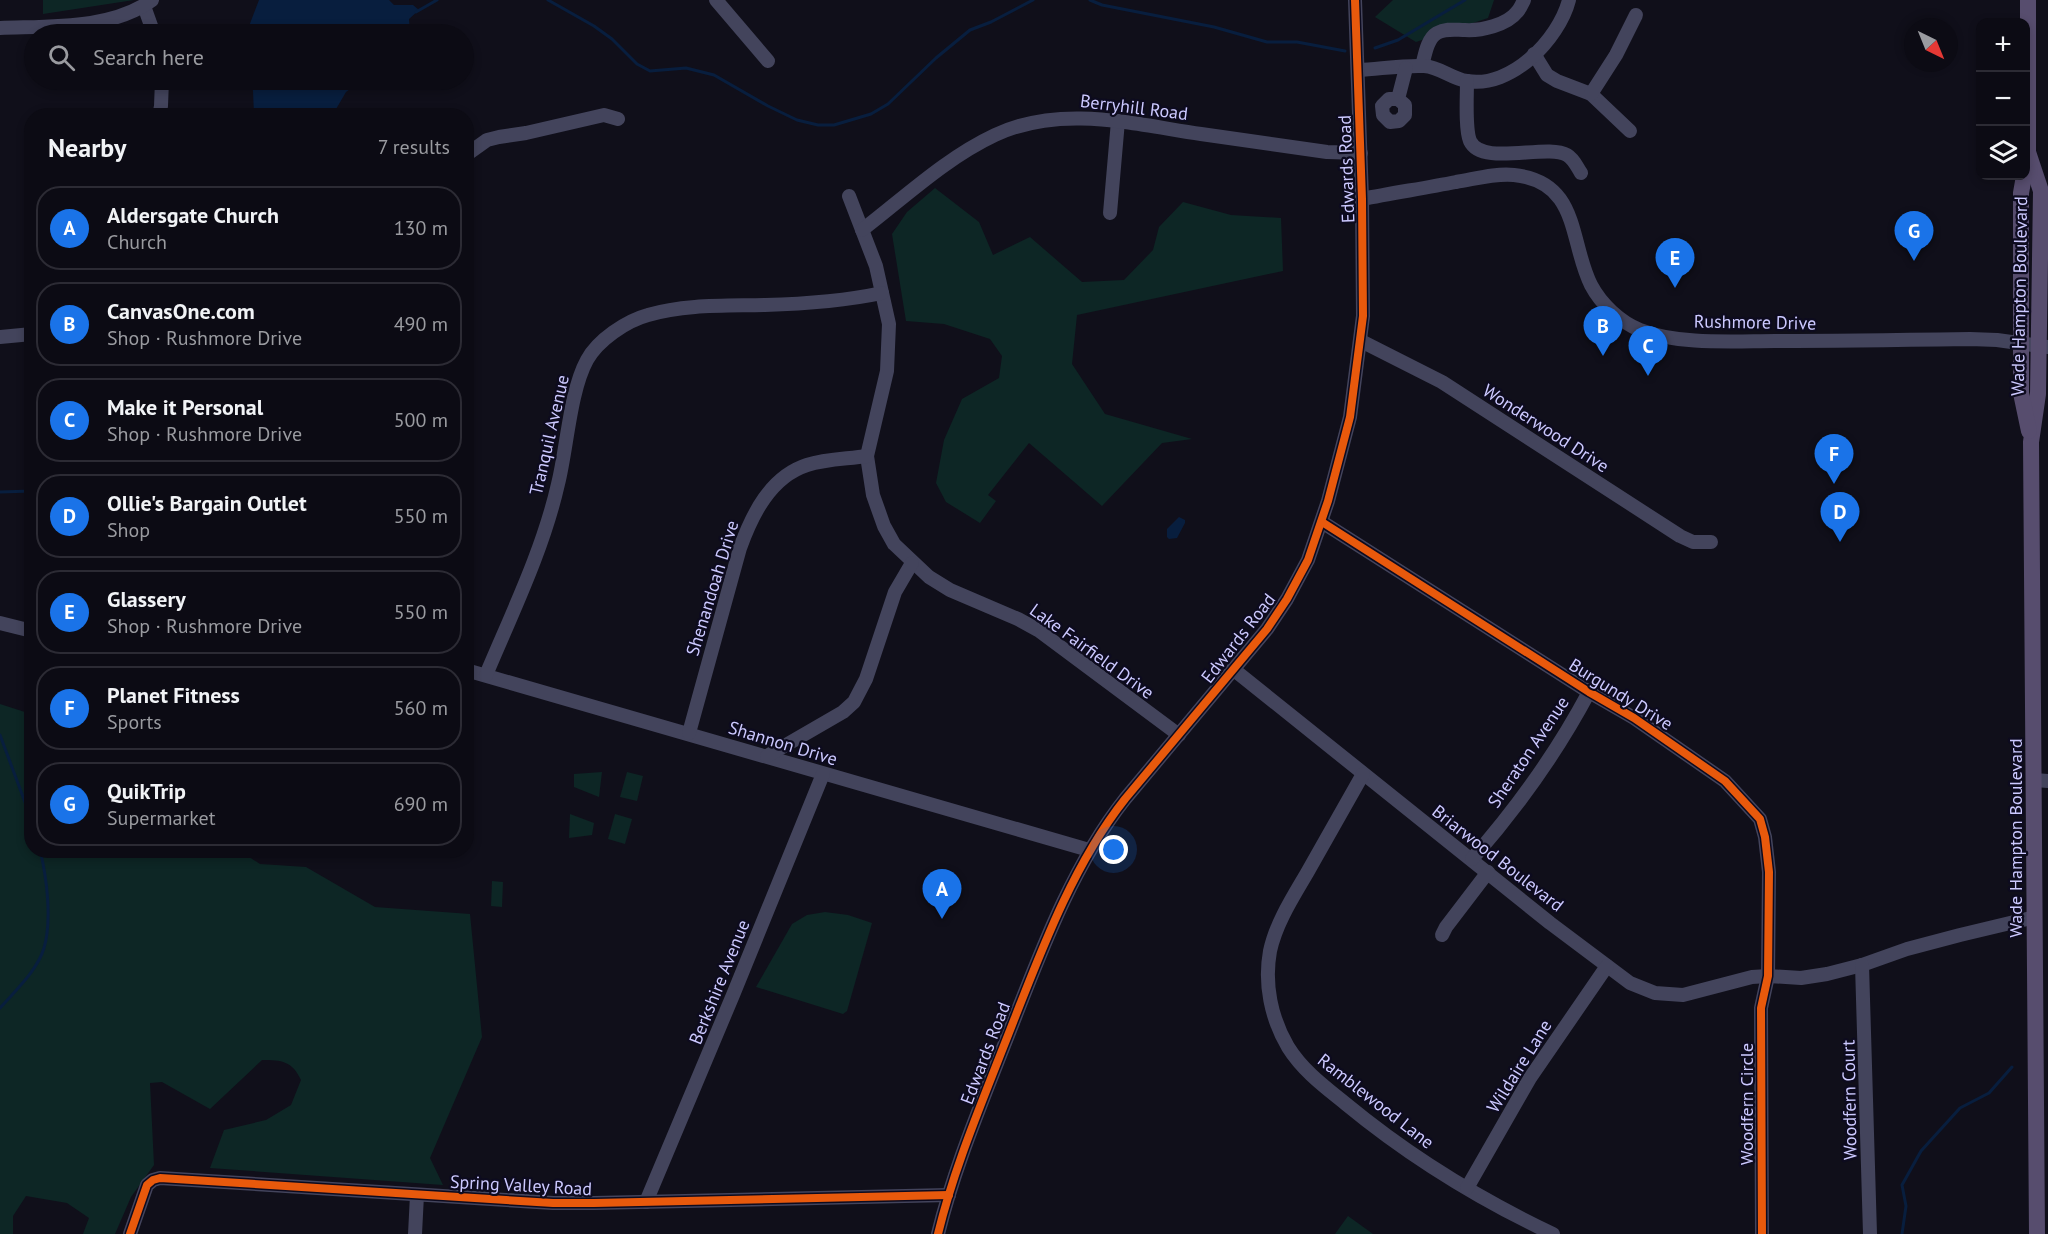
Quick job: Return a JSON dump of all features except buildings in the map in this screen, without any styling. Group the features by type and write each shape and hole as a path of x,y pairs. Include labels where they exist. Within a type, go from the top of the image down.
{"main road":[{"name":"Wade Hampton Boulevard","path":"2027,126 2028,0"},
{"name":"Wade Hampton Boulevard","path":"2030,166 2041,191 2043,346 2031,442"},
{"name":"Wade Hampton Boulevard","path":"2023,180 2021,193 2021,393 2031,442 2041,780 2035,917 2037,1234"}],"street":[{"path":"716,0 768,61"},
{"name":"Edwards Road","path":"938,1234 961,1155 1033,972 1089,850 1109,819 1267,629 1287,599 1308,560 1322,522 1350,417 1361,341 1364,292 1359,70 1355,0"},
{"path":"1422,66 1427,45 1437,33 1452,29 1468,31 1495,25 1518,12 1524,0"},
{"path":"1359,70 1422,66 1434,68 1467,81 1502,77 1534,54 1554,32 1569,0"},
{"path":"79,24 124,15 148,3 152,24"},
{"path":"1592,94 1616,56 1636,15"},
{"path":"0,28 24,27"},
{"path":"1534,54 1547,75 1592,94 1630,131"},
{"path":"1398,99 1406,68"},
{"path":"1467,81 1467,116 1470,140 1474,146 1487,153 1564,153 1569,156 1581,173"},
{"path":"161,108 162,90"},
{"path":"474,148 499,137 604,115 618,119"},
{"name":"Berryhill Road","path":"862,230 964,153 996,135 1046,120 1070,118 1118,121 1327,152 1361,153"},
{"path":"1110,213 1118,121"},
{"name":"Rushmore Drive","path":"1362,199 1496,175 1523,176 1541,183 1557,194 1567,210 1587,275 1602,301 1635,328 1668,338 1739,341 1970,339 2043,346"},
{"name":"Lake Fairfield Drive","path":"849,196 876,266 889,324 889,353 884,388 867,456 871,489 878,513 894,544 929,577 950,590 1038,630 1179,735"},
{"name":"Tranquil Avenue","path":"486,675 547,524 558,484 579,380 588,358 597,347 629,323 645,315 660,312 819,302 882,293"},
{"path":"0,337 24,335"},
{"name":"Wonderwood Drive","path":"1361,341 1442,382 1680,536 1693,542 1711,542"},
{"name":"Shenandoah Drive","path":"688,733 740,548 757,509 777,483 799,469 814,463 867,456"},
{"name":"Burgundy Drive","path":"1322,522 1589,692 1634,718 1735,790 1760,819 1765,837 1769,872 1768,976"},
{"path":"767,756 843,712 854,702 866,679 895,592 912,563"},
{"path":"0,623 24,629"},
{"name":"Briarwood Boulevard","path":"1233,669 1607,966 1638,987 1671,996 1693,994 1768,976"},
{"name":"Shannon Drive","path":"474,672 1089,850"},
{"name":"Sheraton Avenue","path":"1472,859 1527,791 1566,733 1589,692"},
{"name":"Berkshire Avenue","path":"646,1202 823,774"},
{"name":"Ramblewood Lane","path":"1363,774 1277,930 1270,951 1268,987 1278,1027 1288,1046 1312,1077 1415,1156 1467,1188 1553,1234"},
{"path":"1442,935 1488,872"},
{"path":"1768,976 1801,978 1827,974 1960,935 2035,917"},
{"name":"Woodfern Court","path":"1862,965 1870,1234"},
{"name":"Wildaire Lane","path":"1467,1188 1530,1078 1607,966"},
{"name":"Woodfern Circle","path":"1762,1234 1761,1008 1768,976"},
{"name":"Spring Valley Road","path":"130,1234 147,1185 160,1178 553,1203 949,1195"},
{"path":"415,1234 417,1195"}],"green space":[{"path":"43,0 134,0 43,14"},
{"path":"1393,0 1494,0 1488,18 1416,42 1375,17"},
{"path":"935,188 979,222 993,255 1030,237 1082,282 1124,280 1153,250 1159,227 1183,202 1231,215 1281,218 1283,271 1077,315 1072,364 1105,414 1192,439 1162,443 1102,506 1029,443 988,495 996,501 980,523 946,502 936,483 944,440 962,399 999,378 1002,356 990,339 944,324 906,321 892,234 907,212"},
{"path":"0,704 24,712 24,858 251,858 260,864 306,867 375,907 470,914 482,1037 430,1158 443,1185 210,1168 224,1130 266,1120 291,1105 301,1080 298,1074 286,1063 262,1060 210,1109 162,1082 150,1083 154,1165 131,1197 115,1234 83,1234 89,1218 67,1203 26,1196 13,1216 13,1234 0,1234"},
{"path":"602,772 599,797 574,787 574,774"},
{"path":"627,772 643,776 637,801 620,797"},
{"path":"570,814 594,823 592,835 569,838"},
{"path":"615,814 632,819 625,844 608,839"},
{"path":"492,881 503,882 502,907 491,906"},
{"path":"825,912 848,915 872,923 847,1011 843,1014 756,987 792,924 807,915"},
{"path":"1348,1216 1373,1234 1335,1234"}],"water":[{"path":"259,0 389,0 394,5 413,5 419,10 409,19 409,24 250,24"},
{"path":"349,90 337,108 254,108 253,91"},
{"path":"1179,517 1185,520 1185,523 1177,538 1169,539 1167,529"}],"waterway":[{"path":"416,12 437,0"},
{"path":"548,0 594,26 612,39 637,64 650,71 686,68 714,75 797,120 818,125 834,125 871,114 888,104 936,58 970,30 991,22 1033,0"},
{"path":"1090,0 1102,5 1214,27 1267,42 1297,42 1345,51"},
{"path":"1375,48 1398,40 1465,0"},
{"path":"0,492 24,491"},
{"path":"0,735 24,800"},
{"path":"0,1008 31,973 44,948 48,925 48,899 42,858"},
{"path":"1902,1234 1906,1206 1902,1185 1921,1151 1960,1108 1989,1093 2012,1067"}],"cycle path":[{"path":"938,1234 966,1142 1054,921 1086,857 1125,799 1267,629 1287,599 1308,560 1328,501 1350,417 1363,316 1362,199 1355,0"},
{"path":"1322,522 1589,692 1634,718 1725,781 1760,819 1765,837 1769,872 1768,976 1761,1008 1762,1234"},
{"path":"130,1234 147,1185 160,1178 553,1203 949,1195"}],"place":[{"name":"QuikTrip","path":"1914,261"},
{"name":"Glassery","path":"1675,288"},
{"name":"CanvasOne.com","path":"1603,356"},
{"name":"Make it Personal","path":"1648,376"},
{"name":"Planet Fitness","path":"1834,484"},
{"name":"Ollie's Bargain Outlet","path":"1840,542"},
{"name":"Aldersgate Church","path":"942,919"}]}
